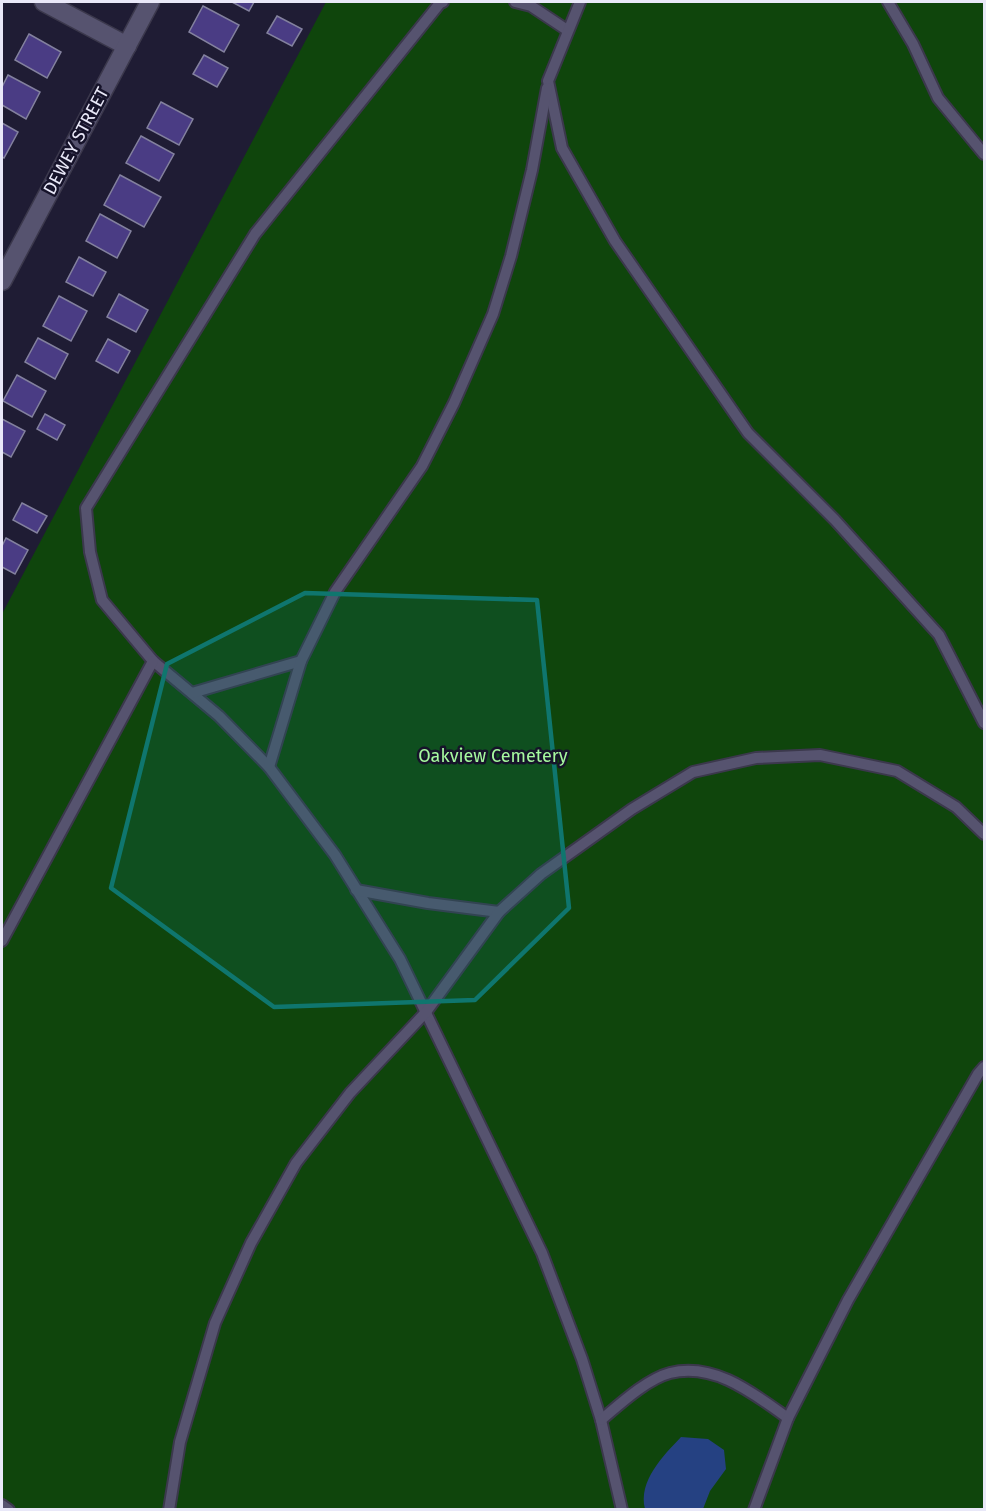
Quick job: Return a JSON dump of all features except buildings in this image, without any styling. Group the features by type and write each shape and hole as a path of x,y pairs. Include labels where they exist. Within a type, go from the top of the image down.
{"street":[{"path":"44,2 126,46"},
{"name":"DEWEY STREET","path":"2,281 150,2"}],"lane":[{"path":"443,2 255,234 86,508 90,552 102,600 153,661 219,716 270,767 335,855 400,959 542,1253 582,1359 601,1420 622,1509"},
{"path":"515,2 531,6 567,30"},
{"path":"270,767 301,661 335,592 422,466 454,403 489,324 511,256 532,170 548,81 580,2"},
{"path":"888,2 913,44 938,98 984,154"},
{"path":"548,81 562,148 615,241 748,433 835,520 939,635 984,723"},
{"path":"2,941 153,661"},
{"path":"192,693 301,661"},
{"path":"169,1509 180,1442 215,1323 251,1243 296,1163 350,1093 426,1012 499,912 541,874 642,802 693,772 756,758 820,755 897,771 956,807 984,834"},
{"path":"356,890 428,903 499,912"},
{"path":"754,1509 788,1418 848,1300 984,1067"},
{"path":"601,1420 639,1388 670,1373 704,1372 744,1386 788,1418"},
{"path":"2,1504 9,1509"}],"highlighted area":[{"path":"305,593 537,600 569,908 475,1000 274,1007 111,888 167,664"}],"green space":[{"name":"Oakview Cemetery","path":"326,2 984,2 984,1509 2,1510 2,614"}],"water":[{"path":"681,1437 708,1439 724,1450 726,1469 710,1491 703,1509 645,1509 645,1489 649,1479 660,1461"}]}
